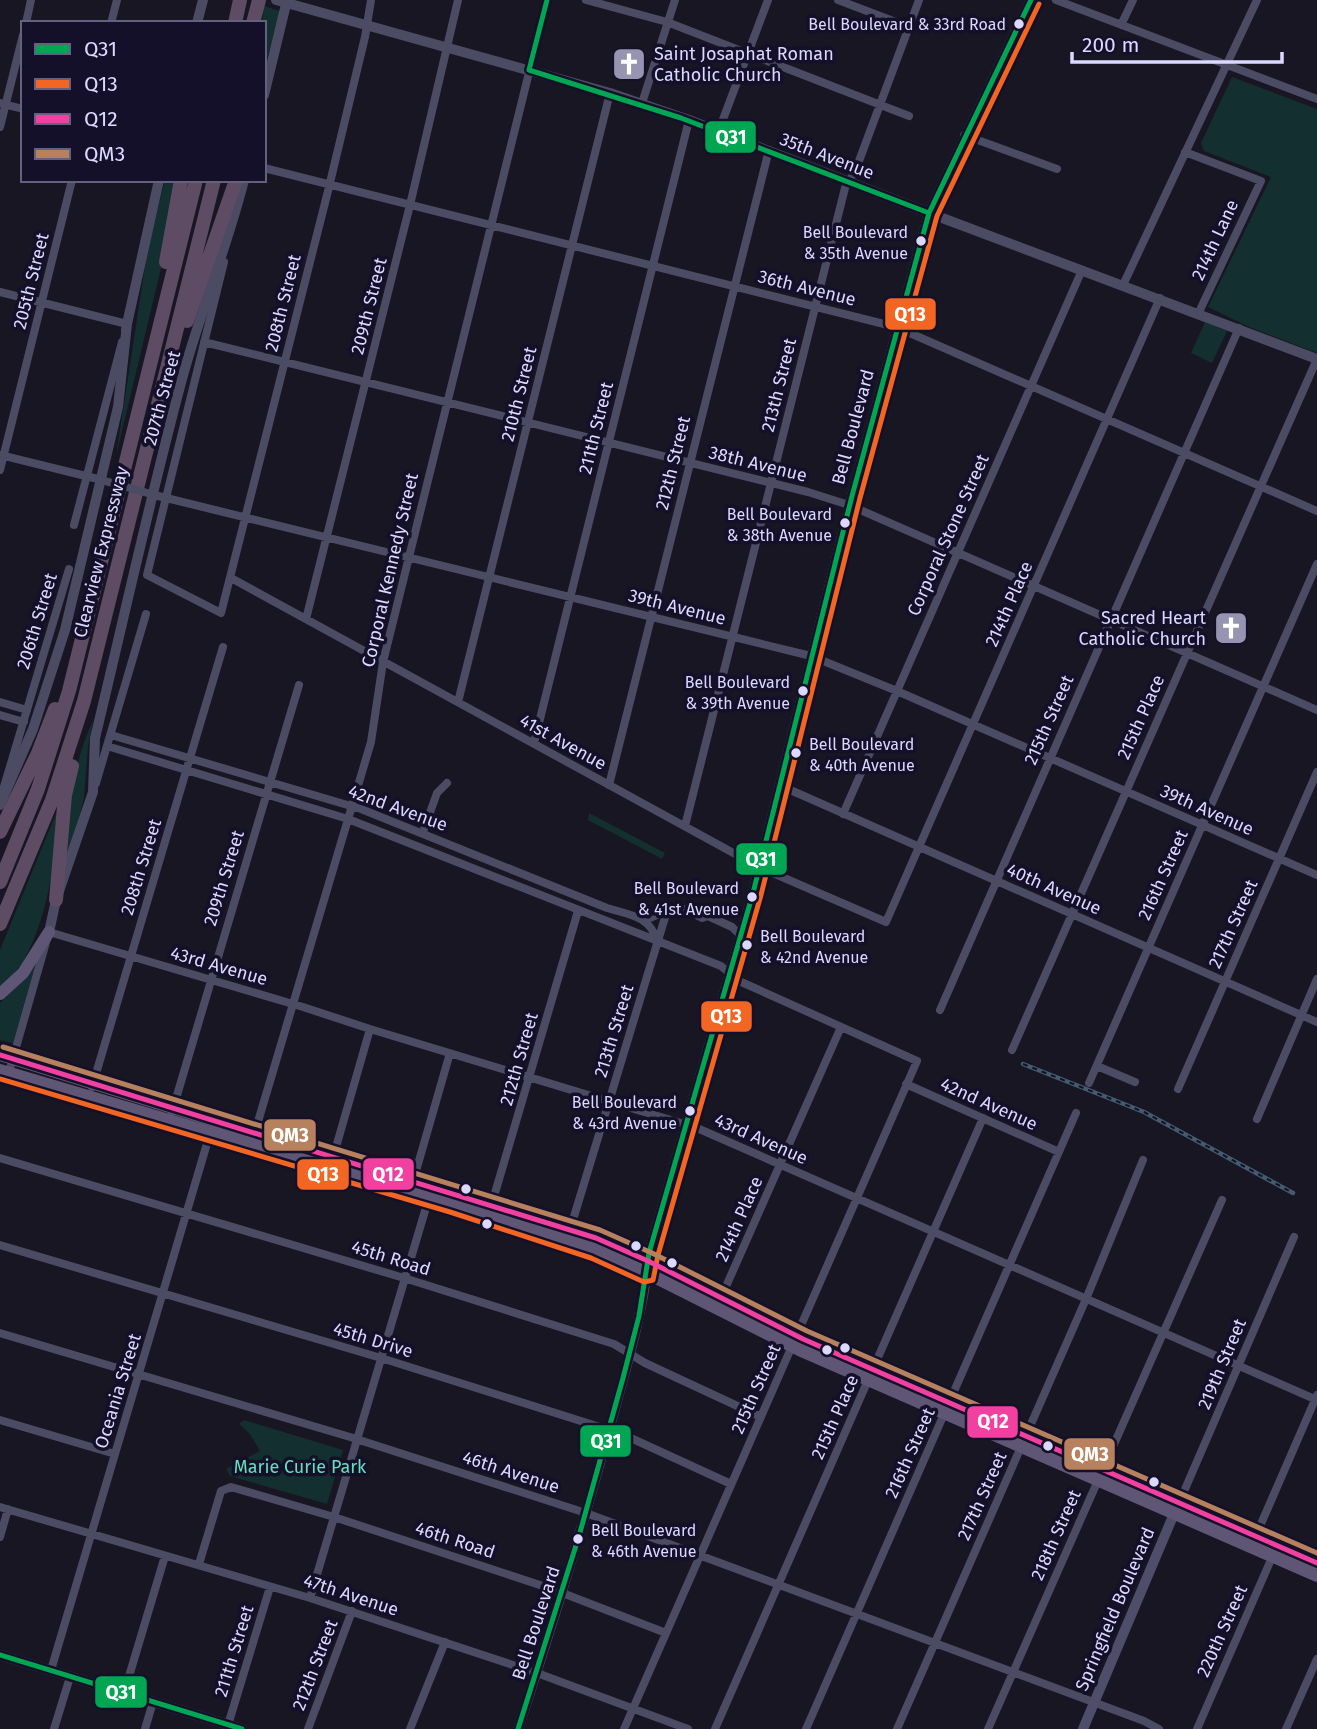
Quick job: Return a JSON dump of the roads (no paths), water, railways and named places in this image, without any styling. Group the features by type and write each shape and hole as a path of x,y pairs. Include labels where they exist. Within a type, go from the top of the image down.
{"highway":[{"path":"235,21 240,0"},
{"path":"254,21 259,0"},
{"path":"129,449 181,182"},
{"name":"Clearview Expressway","path":"0,882 38,789 54,741 196,182"},
{"name":"Clearview Expressway","path":"0,925 33,849 69,752 105,619 213,182"},
{"path":"150,435 235,182"},
{"path":"0,832 38,753 54,712 99,571"},
{"path":"57,900 65,795 105,619"}],"main road":[{"path":"0,994 23,973 49,932"},
{"path":"6,1057 91,1090"},
{"path":"4,1071 91,1090 430,1192 568,1236 594,1250 648,1268"},
{"path":"568,1236 596,1238 648,1268 794,1341 1274,1551 1317,1576"},
{"name":"Springfield Boulevard","path":"1083,1729 1177,1508"},
{"path":"1274,1551 1317,1563"}],"street":[{"path":"26,21 31,0"},
{"path":"112,21 117,0"},
{"path":"198,21 203,0"},
{"name":"208th Street","path":"162,497 147,575 221,613 329,185 371,0"},
{"name":"209th Street","path":"306,619 410,205 458,0"},
{"name":"Corporal Kennedy Street","path":"253,1139 374,723 383,662 408,557 547,0"},
{"path":"586,0 667,23 909,116"},
{"path":"642,103 675,0"},
{"path":"719,130 768,0"},
{"path":"838,0 909,27"},
{"name":"213th Street","path":"685,826 845,188 919,0"},
{"name":"Bell Boulevard","path":"518,1729 562,1594 609,1430 685,1124 760,867 849,505 929,213 964,135 1031,0"},
{"path":"1056,0 1317,99"},
{"path":"1121,24 1133,0"},
{"path":"1123,285 1257,0"},
{"path":"266,85 283,1"},
{"name":"35th Avenue","path":"283,1 642,103 719,130 929,213 1199,312 1317,359"},
{"path":"0,127 3,104 21,42"},
{"name":"210th Street","path":"458,702 610,93"},
{"path":"3,104 21,108"},
{"name":"211th Street","path":"534,743 690,120"},
{"path":"964,135 1057,169"},
{"name":"212th Street","path":"609,785 769,150"},
{"name":"214th Lane","path":"1185,152 1261,181 1199,312"},
{"name":"36th Avenue","path":"266,169 896,327 1317,511"},
{"name":"205th Street","path":"0,470 72,182"},
{"path":"74,525 127,324 159,182"},
{"name":"207th Street","path":"93,792 95,737 182,379 204,304 234,220 244,182"},
{"path":"162,497 234,220"},
{"name":"Corporal Stone Street","path":"843,814 1082,270"},
{"path":"0,292 127,324"},
{"name":"214th Place","path":"886,922 1160,298"},
{"path":"0,803 33,729 65,629 118,407 127,324"},
{"name":"215th Street","path":"940,1010 1239,328"},
{"name":"38th Avenue","path":"204,342 771,483 849,505 1317,710"},
{"name":"215th Place","path":"1012,1050 1317,359"},
{"name":"39th Avenue","path":"2,455 162,497 811,656 974,724 1317,875"},
{"name":"216th Street","path":"1089,1083 1317,564"},
{"name":"206th Street","path":"24,722 69,569"},
{"name":"41st Avenue","path":"231,578 760,867 886,922"},
{"path":"4,1071 6,1057 49,932 111,735 146,614"},
{"name":"208th Street","path":"91,1090 223,647"},
{"name":"209th Street","path":"172,1114 299,685"},
{"path":"0,702 27,710"},
{"path":"0,715 24,722 0,803"},
{"name":"42nd Avenue","path":"111,735 352,806 423,832 607,908 645,920"},
{"name":"42nd Avenue","path":"107,746 348,818 721,966 739,981 917,1061"},
{"name":"217th Street","path":"1178,1089 1317,772"},
{"path":"423,832 437,793 447,783"},
{"name":"40th Avenue","path":"779,785 1317,1022"},
{"path":"519,886 523,873"},
{"path":"657,941 652,928 645,920 678,906 702,918 708,916 732,927 741,936"},
{"name":"212th Street","path":"490,1211 578,911"},
{"name":"213th Street","path":"568,1236 667,911"},
{"name":"43rd Avenue","path":"49,932 685,1124 1316,1398"},
{"path":"1257,1119 1317,979"},
{"name":"214th Place","path":"719,1303 841,1027"},
{"path":"331,1162 370,1029"},
{"path":"411,1187 450,1053"},
{"name":"215th Street","path":"624,1729 917,1061"},
{"path":"1097,1066 1135,1082"},
{"name":"42nd Avenue","path":"906,1084 1059,1152"},
{"name":"216th Street","path":"806,1729 1076,1113"},
{"name":"215th Place","path":"715,1729 983,1118"},
{"name":"Oceania Street","path":"51,1670 212,1126"},
{"name":"45th Road","path":"0,1158 404,1278 614,1344 645,1363 761,1417"},
{"name":"217th Street","path":"897,1729 1086,1299 1143,1160"},
{"path":"310,1598 330,1516 357,1439 430,1192"},
{"name":"218th Street","path":"988,1729 1222,1200"},
{"name":"219th Street","path":"1177,1508 1294,1237"},
{"name":"45th Drive","path":"0,1245 381,1358 609,1430 731,1484"},
{"name":"46th Avenue","path":"0,1333 357,1439 586,1513 1144,1721 1159,1729"},
{"path":"1253,1542 1316,1398"},
{"path":"0,1420 116,1454"},
{"name":"46th Road","path":"199,1564 221,1491 231,1486 330,1516 562,1594 666,1633"},
{"path":"0,1537 4,1508"},
{"name":"47th Avenue","path":"4,1508 352,1611 537,1672 688,1729"},
{"name":"220th Street","path":"1197,1729 1274,1551"},
{"path":"124,1693 165,1556"},
{"name":"211th Street","path":"228,1725 270,1587"},
{"name":"212th Street","path":"307,1729 352,1611"},
{"path":"410,1729 445,1642"},
{"path":"0,1655 242,1729"},
{"path":"1286,1729 1317,1659"},
{"path":"54,1729 70,1677"},
{"path":"145,1729 153,1702"}],"railway":[{"path":"1023,1064 1144,1112 1293,1193"}],"place":[{"name":"Bell Boulevard & 33rd Road","path":"1019,24"},
{"name":"Saint Josaphat Roman Catholic Church","path":"629,64"},
{"name":"Bell Boulevard & 35th Avenue","path":"921,241"},
{"name":"Bell Boulevard & 38th Avenue","path":"845,523"},
{"name":"Sacred Heart Catholic Church","path":"1231,628"},
{"name":"Bell Boulevard & 39th Avenue","path":"803,691"},
{"name":"Bell Boulevard & 40th Avenue","path":"796,753"},
{"name":"Bell Boulevard & 41st Avenue","path":"752,897"},
{"name":"Bell Boulevard & 42nd Avenue","path":"747,945"},
{"name":"Bell Boulevard & 43rd Avenue","path":"690,1111"},
{"name":"Bell Boulevard & 46th Avenue","path":"578,1539"}],"park label":[{"name":"Marie Curie Park","path":"300,1467"}]}
